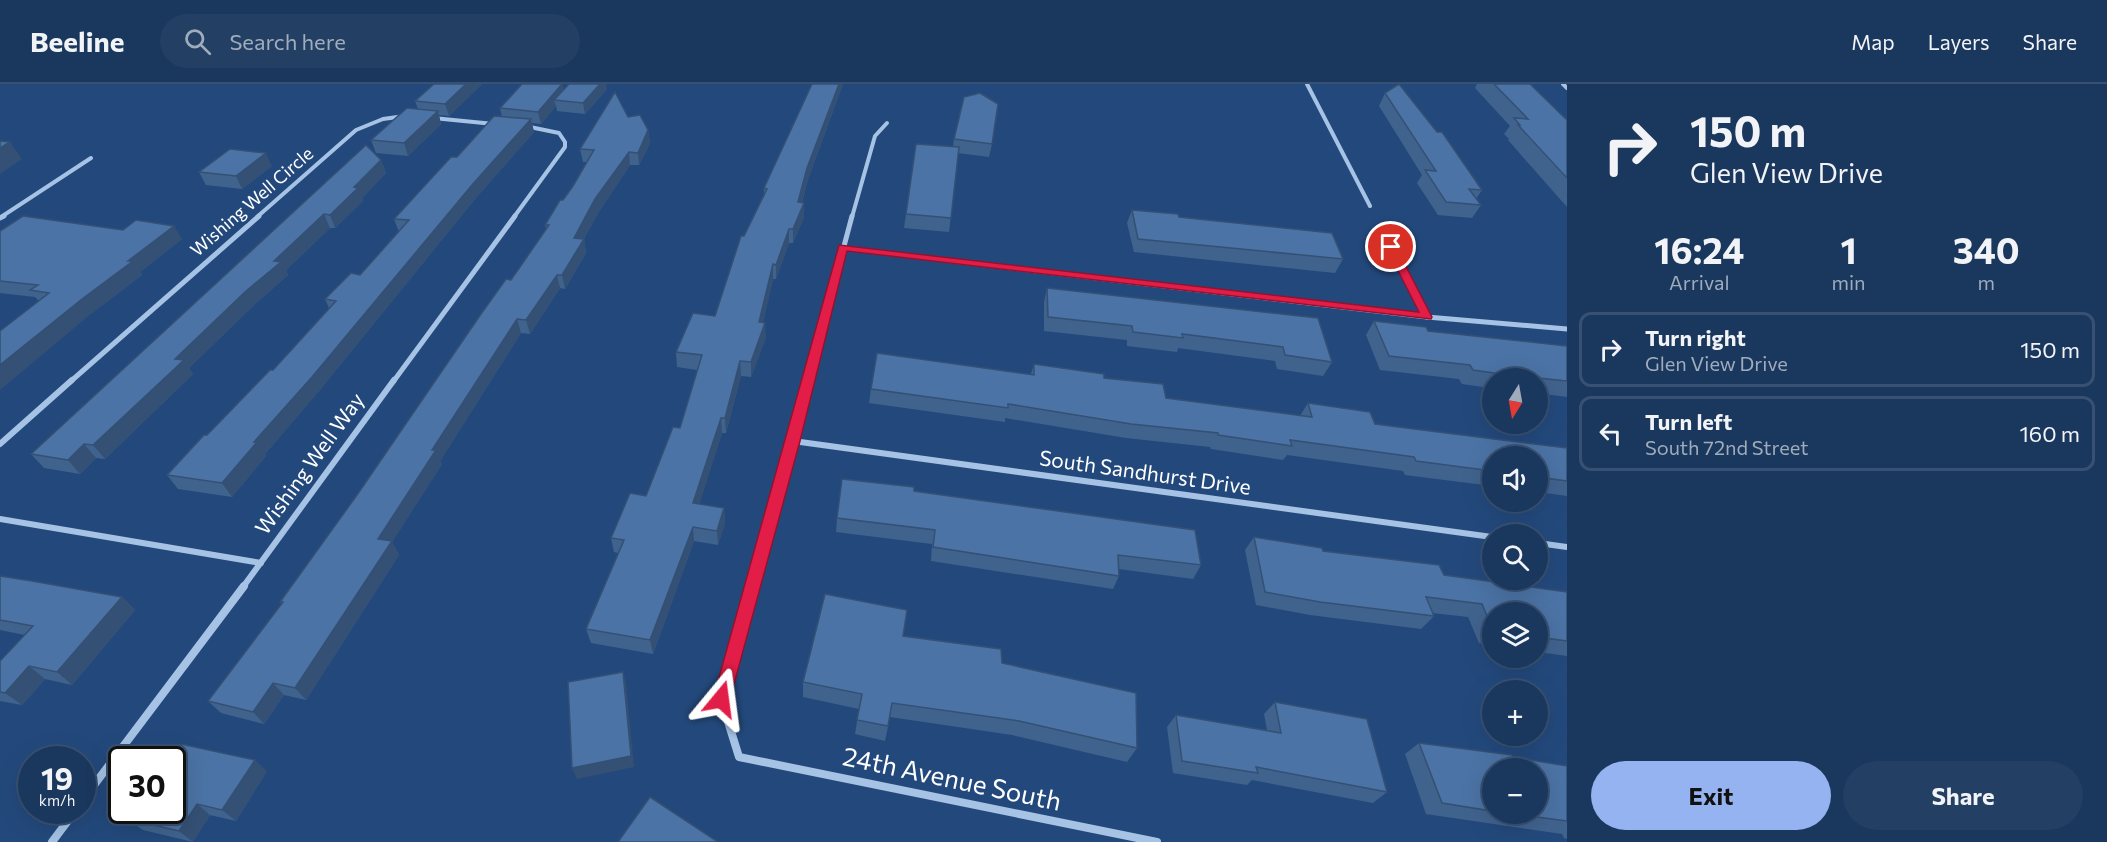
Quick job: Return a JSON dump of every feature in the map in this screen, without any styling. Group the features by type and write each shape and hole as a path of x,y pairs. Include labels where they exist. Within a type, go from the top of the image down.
{"street":[{"path":"1307,84 1370,206"},
{"path":"1563,84 1567,88"},
{"name":"Wishing Well Circle","path":"0,444 356,130 383,119 411,117"},
{"path":"430,118 500,124"},
{"path":"793,441 843,248 875,136 887,123"},
{"name":"Wishing Well Way","path":"96,782 261,563 565,147 566,142 559,133 524,126"},
{"path":"0,218 91,158"},
{"path":"1391,247 1427,317"},
{"path":"843,248 1427,317 1567,329"},
{"name":"South Sandhurst Drive","path":"793,441 1482,536"},
{"name":"24th Avenue South","path":"793,441 721,699 739,757 1157,842"},
{"path":"0,519 261,563"},
{"path":"1548,544 1567,547"},
{"path":"52,842 66,824"}],"building":[{"path":"434,84 466,84 445,104 415,101"},
{"path":"522,84 562,84 538,112 500,108"},
{"path":"569,84 600,84 583,103 554,100"},
{"path":"812,84 839,84 807,168 798,202 804,203 793,229 789,229 776,265 773,264 759,322 765,323 751,362 740,361 725,418 721,418 693,503 724,508 717,531 693,527 650,640 586,629 624,540 611,538 630,493 646,496 673,427 680,428 702,355 676,352 693,313 715,316 741,236 744,236 767,189 764,188"},
{"path":"1399,84 1437,132 1442,132 1482,190 1469,189 1481,205 1446,202 1425,170 1436,171 1385,93"},
{"path":"1494,84 1530,84 1567,120 1567,178 1518,125 1520,125 1514,118 1528,119"},
{"path":"615,92 628,117 640,115 648,130 638,153 629,152 595,199 574,238 584,239 562,275 557,275 526,320 517,319 432,450 436,450 378,539 392,541 295,688 273,683 253,712 208,701 283,602 280,602 506,279 511,280 549,225 545,225 560,200 563,200 573,186 594,150 580,149"},
{"path":"980,93 998,104 992,144 954,139 964,97"},
{"path":"407,108 438,111 404,143 371,140"},
{"path":"494,116 531,119 472,185 312,377 254,442 257,442 222,483 167,475 204,435 207,435 270,370 273,370 336,301 325,299 351,273 360,275 409,220 394,219 451,157 457,157"},
{"path":"0,141 10,142 0,148"},
{"path":"916,144 959,147 951,218 906,214"},
{"path":"366,145 381,160 354,187 358,188 330,215 324,214 274,261 281,262 246,291 175,359 184,360 93,445 84,444 68,460 31,454"},
{"path":"230,149 266,153 236,176 199,172"},
{"path":"1132,210 1332,233 1343,259 1138,239"},
{"path":"23,216 123,230 136,220 174,226 0,365 0,331 49,293 30,290 38,285 0,281 0,231"},
{"path":"1047,288 1318,318 1332,362 1285,355 1283,347 1182,334 1183,338 1133,332 1132,326 1048,317"},
{"path":"1374,321 1426,327 1428,331 1567,346 1567,381 1548,379 1548,368 1482,368 1482,371 1473,370 1470,365 1389,356"},
{"path":"877,353 1034,375 1034,364 1104,374 1104,378 1163,384 1166,398 1312,417 1308,403 1370,412 1375,424 1567,448 1567,481 1548,478 1548,446 1482,446 1482,470 1416,461 1414,457 1290,440 1292,446 1218,435 1218,433 1131,424 1008,404 1008,408 871,389"},
{"path":"842,479 914,487 914,491 1195,530 1201,565 1118,555 1119,576 933,547 935,530 837,518"},
{"path":"1254,537 1322,548 1323,551 1439,565 1444,575 1482,580 1482,590 1548,589 1567,592 1567,641 1548,638 1548,602 1482,602 1482,604 1426,597 1434,616 1320,602 1265,592"},
{"path":"0,576 122,597 57,672 29,666 5,693 0,692 0,661 33,626 0,620"},
{"path":"825,594 907,610 903,636 1001,649 1002,663 1136,693 1137,748 1019,721 892,703 888,726 857,720 862,694 803,682"},
{"path":"623,672 631,756 572,768 568,682"},
{"path":"1275,702 1367,719 1387,792 1256,767 1258,773 1182,761 1176,715 1281,733"},
{"path":"1419,743 1512,755 1519,758 1482,758 1482,809 1442,803"},
{"path":"181,744 255,760 222,810 197,804 186,820 186,746 180,746"},
{"path":"1548,763 1567,766 1567,821 1548,818"},
{"path":"650,797 718,842 618,842"},
{"path":"149,824 184,824 179,831"}],"route":[{"path":"721,699 793,441 843,248 1427,317 1391,247"}]}
